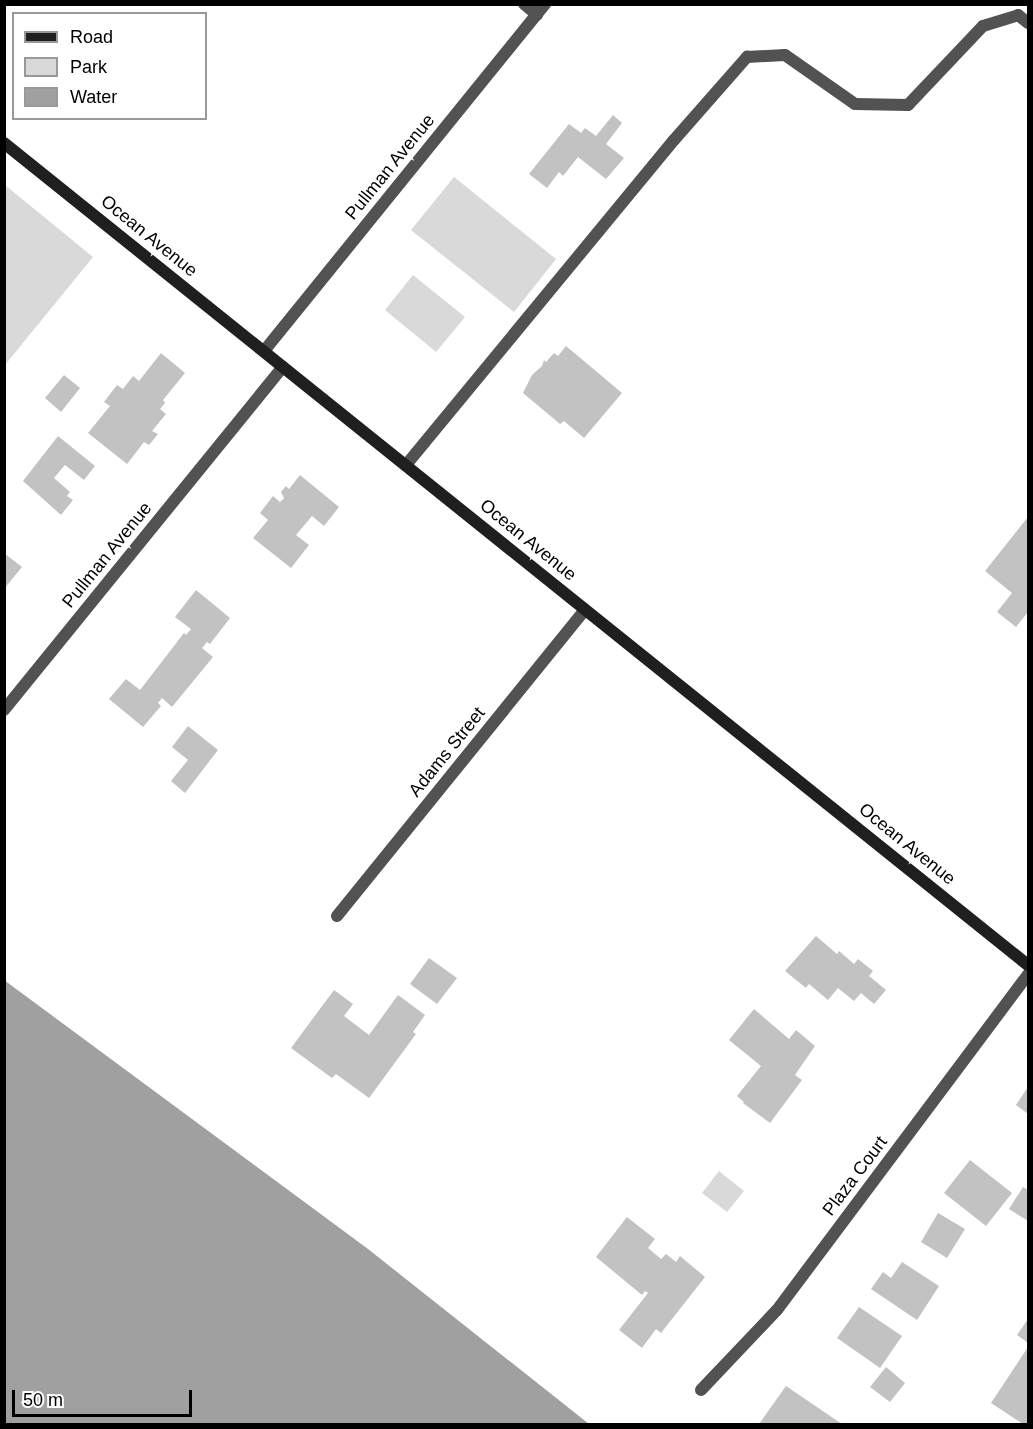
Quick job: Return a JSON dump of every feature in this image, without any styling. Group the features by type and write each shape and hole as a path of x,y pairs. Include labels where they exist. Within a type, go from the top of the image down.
{"street":[{"path":"524,4 541,10"},
{"name":"Pullman Avenue","path":"264,351 541,10"},
{"path":"406,465 674,140 747,57 785,55 855,104 908,105 983,26 1018,15 1029,23"},
{"name":"Ocean Avenue","path":"4,143 1029,965"},
{"name":"Pullman Avenue","path":"4,710 284,367"},
{"name":"Adams Street","path":"337,916 585,610"},
{"name":"Plaza Court","path":"700,1390 777,1310 1029,974"}],"green space":[{"path":"454,177 556,259 514,312 411,230"},
{"path":"5,185 93,257 5,365"},
{"path":"413,275 465,317 436,352 385,310"},
{"path":"719,1171 744,1191 727,1212 702,1193"}],"water":[{"path":"4,980 368,1249 589,1424 5,1424"}],"building":[{"path":"613,115 622,123 606,144 624,158 606,179 578,157 563,176 559,172 547,188 529,174 569,124 581,133 585,128 596,136"},
{"path":"566,346 622,393 584,438 564,421 560,424 523,393 532,375 542,366 544,360 546,362 554,353 558,356"},
{"path":"161,353 185,373 163,400 165,403 160,409 166,414 152,431 158,434 149,445 144,442 127,464 88,433 110,406 104,402 117,385 123,389 133,376 139,381"},
{"path":"64,375 80,388 61,412 45,398"},
{"path":"58,436 95,466 84,480 65,465 54,478 70,492 67,496 73,500 61,515 23,481"},
{"path":"300,475 339,507 324,526 312,516 296,535 309,545 291,568 253,538 268,520 260,513 273,496 280,502 284,498 281,492 286,486 289,489"},
{"path":"1028,517 1028,612 1016,627 997,612 1012,593 985,571"},
{"path":"4,553 22,567 4,589"},
{"path":"196,590 230,618 210,644 207,642 202,648 213,657 172,707 162,698 158,703 161,706 143,727 109,699 126,679 140,690 184,633 186,635 191,629 175,617"},
{"path":"188,726 218,750 185,793 171,781 188,760 172,747"},
{"path":"816,936 837,954 839,951 854,964 858,959 873,971 869,976 886,990 874,1004 861,993 854,1001 838,988 828,1000 809,984 806,988 785,971"},
{"path":"429,958 457,978 437,1004 410,984"},
{"path":"334,990 353,1004 344,1016 369,1035 398,995 425,1015 413,1032 416,1034 369,1098 336,1074 332,1078 291,1048"},
{"path":"754,1009 789,1039 796,1030 815,1046 795,1075 802,1080 770,1123 737,1096 761,1066 729,1040"},
{"path":"1028,1087 1028,1114 1016,1105"},
{"path":"970,1160 1012,1193 986,1226 944,1193"},
{"path":"1023,1187 1028,1190 1028,1221 1009,1209"},
{"path":"938,1213 965,1229 947,1258 921,1242"},
{"path":"627,1217 655,1239 648,1248 661,1259 666,1254 676,1262 680,1256 705,1277 661,1333 656,1329 642,1348 619,1330 648,1293 645,1291 642,1295 596,1257"},
{"path":"902,1262 939,1286 917,1320 871,1289 883,1272 891,1278"},
{"path":"859,1307 902,1336 880,1368 837,1338"},
{"path":"1028,1319 1028,1343 1017,1335"},
{"path":"1028,1347 1028,1424 1023,1424 991,1403"},
{"path":"886,1367 905,1383 890,1402 870,1387"},
{"path":"786,1386 842,1424 759,1424"}]}
